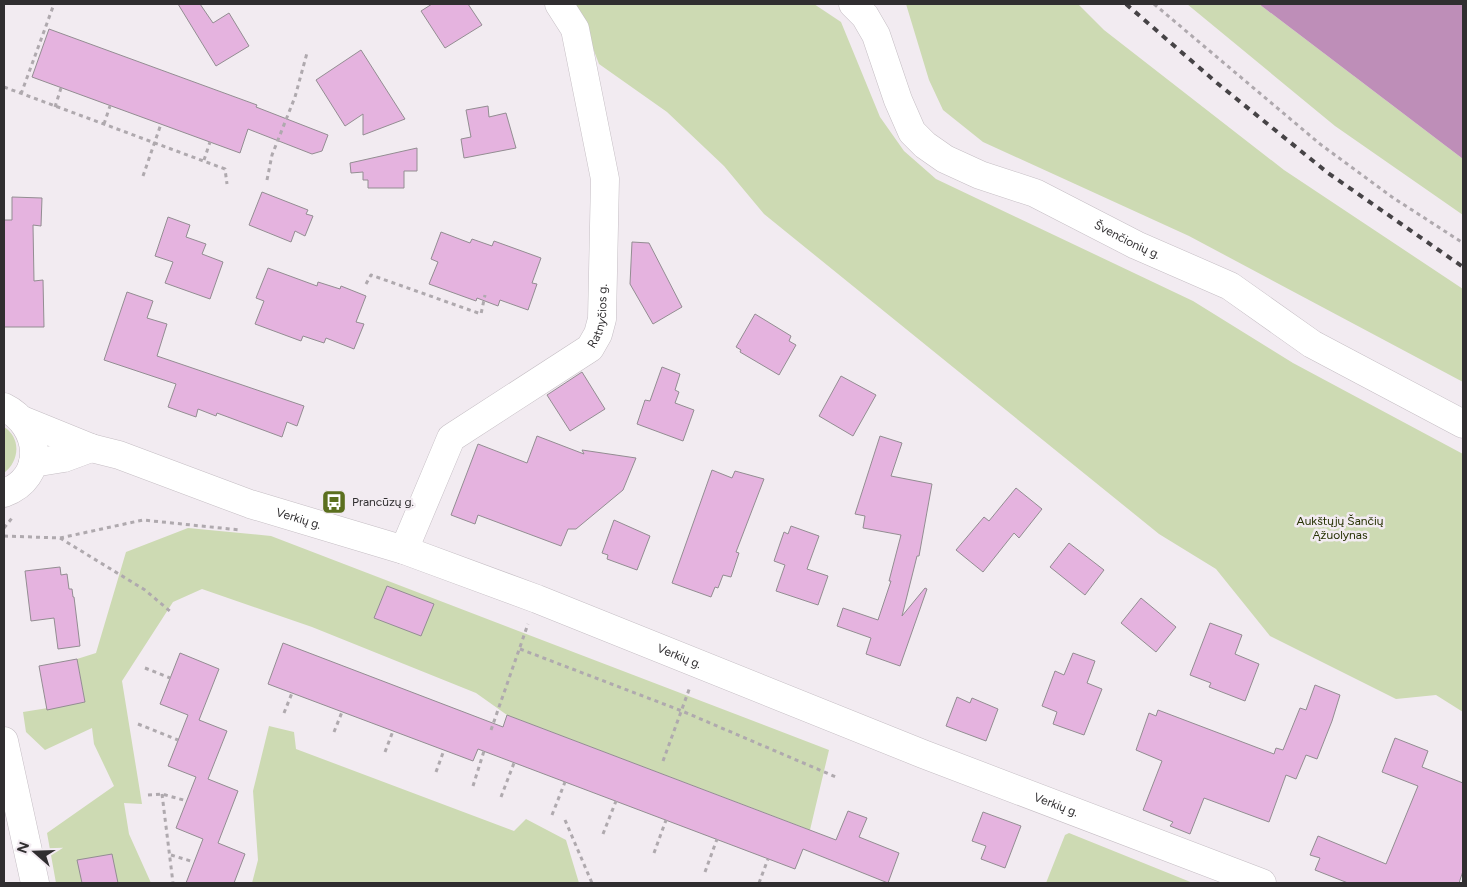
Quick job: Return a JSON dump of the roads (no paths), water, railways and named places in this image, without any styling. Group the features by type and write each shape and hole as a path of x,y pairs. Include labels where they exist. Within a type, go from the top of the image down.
{"street":[{"name":"Ratnyčios g.","path":"404,550 451,438 590,348 598,334 602,319 605,179 575,29 559,4"},
{"name":"Švenčionių g.","path":"853,4 865,16 876,35 898,100 912,132 945,159 980,175 1035,193 1136,245 1230,286 1312,344 1463,424"},
{"name":"Verkių g.","path":"13,413 91,448 119,455 250,504 404,550 537,599 923,754 1262,883"},
{"path":"4,493 20,484 33,463 33,440 13,413"},
{"path":"33,463 64,458 91,448"},
{"path":"4,741 35,883"}],"railway":[{"path":"1126,4 1217,83 1328,173 1463,267"}],"place":[{"name":"Prancūzų g.","path":"334,502"}],"park label":[{"name":"Aukštųjų Šančių Ąžuolynas","path":"1340,528"}]}
